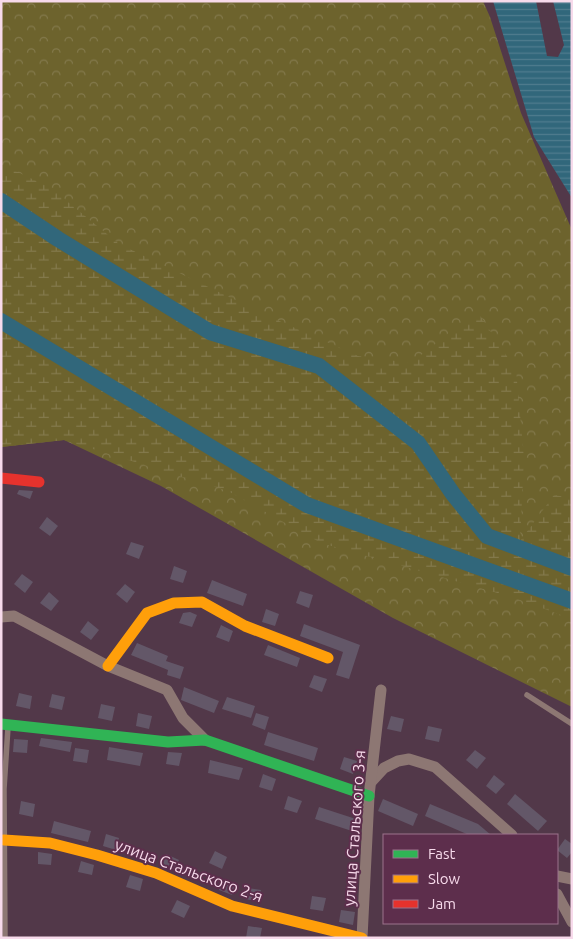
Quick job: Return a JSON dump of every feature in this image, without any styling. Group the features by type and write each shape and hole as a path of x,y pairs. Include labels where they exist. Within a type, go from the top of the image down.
{"street":[{"path":"1,478 39,482"},
{"path":"108,666 147,613 174,603 202,602 245,626 328,658"},
{"path":"1,617 14,616 108,666 167,690 184,718 205,740"},
{"name":"улица Стальского 3-я","path":"362,938 369,796 381,690"},
{"path":"4,725 168,742 205,740 369,796"},
{"path":"372,781 384,768 398,761 409,759 434,766 511,834"},
{"name":"улица Стальского 2-я","path":"4,840 50,844 97,855 156,873 232,906 362,938"},
{"path":"558,876 572,879"},
{"path":"558,896 572,922"}],"lane":[{"path":"527,695 572,724"},
{"path":"4,725 6,938"}],"green space":[{"path":"1,1 483,1 521,113 572,230 572,707 393,618 161,486 64,440 1,447"},
{"path":"1,164 51,188 119,244 277,320 358,356 411,363 477,311 516,370 524,458 520,541 554,495 572,498 572,619 512,597 321,543 228,491 64,440 1,447"}],"water":[{"path":"493,1 536,1 547,56 558,57 564,45 553,1 572,1 572,198 534,137"}],"building":[{"path":"19,490 33,491 30,499 17,494"},
{"path":"47,517 58,526 50,536 39,528"},
{"path":"131,542 144,546 139,559 126,554"},
{"path":"174,566 187,571 183,583 170,579"},
{"path":"22,574 33,582 25,593 14,584"},
{"path":"212,580 247,594 243,606 207,593"},
{"path":"125,584 135,592 127,603 116,594"},
{"path":"300,591 313,595 309,608 296,603"},
{"path":"49,592 59,601 51,611 40,603"},
{"path":"266,609 279,614 275,626 262,622"},
{"path":"190,612 197,615 192,627 179,623 183,613"},
{"path":"88,621 99,630 91,640 80,632"},
{"path":"304,624 360,645 349,679 336,675 343,652 300,636"},
{"path":"221,625 233,631 229,642 216,637"},
{"path":"137,643 168,656 166,661 184,667 180,679 167,675 168,670 131,655"},
{"path":"268,645 300,658 297,667 264,655"},
{"path":"314,675 327,679 322,692 309,687"},
{"path":"184,687 219,701 214,713 181,700"},
{"path":"19,693 32,696 30,709 16,706"},
{"path":"52,694 65,697 62,710 49,707"},
{"path":"227,697 255,706 251,718 222,709"},
{"path":"101,704 115,707 112,721 98,718"},
{"path":"138,713 152,716 149,729 136,726"},
{"path":"256,713 269,717 265,730 252,725"},
{"path":"391,716 404,719 401,732 387,729"},
{"path":"428,726 442,729 439,742 425,739"},
{"path":"268,732 318,748 314,761 264,745"},
{"path":"41,738 72,742 70,752 39,746"},
{"path":"14,739 28,740 27,753 13,752"},
{"path":"109,747 143,753 140,766 107,760"},
{"path":"75,748 89,750 87,763 73,761"},
{"path":"475,750 486,758 477,769 466,760"},
{"path":"168,752 182,753 179,766 166,764"},
{"path":"344,757 357,761 353,774 340,769"},
{"path":"210,760 243,768 239,780 208,773"},
{"path":"263,774 276,779 272,791 259,787"},
{"path":"494,775 505,784 496,794 486,786"},
{"path":"515,794 547,821 538,831 507,804"},
{"path":"288,796 302,801 297,813 284,809"},
{"path":"383,799 418,814 413,826 378,811"},
{"path":"21,801 35,804 33,817 19,814"},
{"path":"430,804 478,824 490,834 467,834 425,816"},
{"path":"319,807 359,820 355,832 315,819"},
{"path":"54,821 91,831 88,842 51,833"},
{"path":"106,834 119,838 116,850 103,846"},
{"path":"565,839 572,844 572,852 567,858 558,851"},
{"path":"215,851 227,857 222,869 209,863"},
{"path":"38,852 52,854 51,865 38,864"},
{"path":"166,854 179,860 174,870 161,864"},
{"path":"81,861 94,865 92,875 78,872"},
{"path":"130,875 143,879 140,891 126,887"},
{"path":"224,879 237,884 232,895 219,890"},
{"path":"248,888 261,890 259,902 246,899"},
{"path":"312,896 326,898 323,911 310,909"},
{"path":"177,900 190,906 184,918 171,912"},
{"path":"341,910 355,912 353,925 339,922"},
{"path":"248,926 262,928 260,938 246,938"}],"waterway":[{"path":"1,201 58,239 210,332 319,366 418,443 453,494 487,536 572,568"},
{"path":"1,321 307,505 572,601"}],"traffic: fast":[{"path":"1,724 168,742 205,740 369,796"}],"traffic: slow":[{"path":"108,666 147,613 174,603 202,602 245,626 328,658"},
{"path":"4,840 50,843 97,855 156,873 232,906 362,938"}],"traffic: jam":[{"path":"1,478 39,482"}]}
